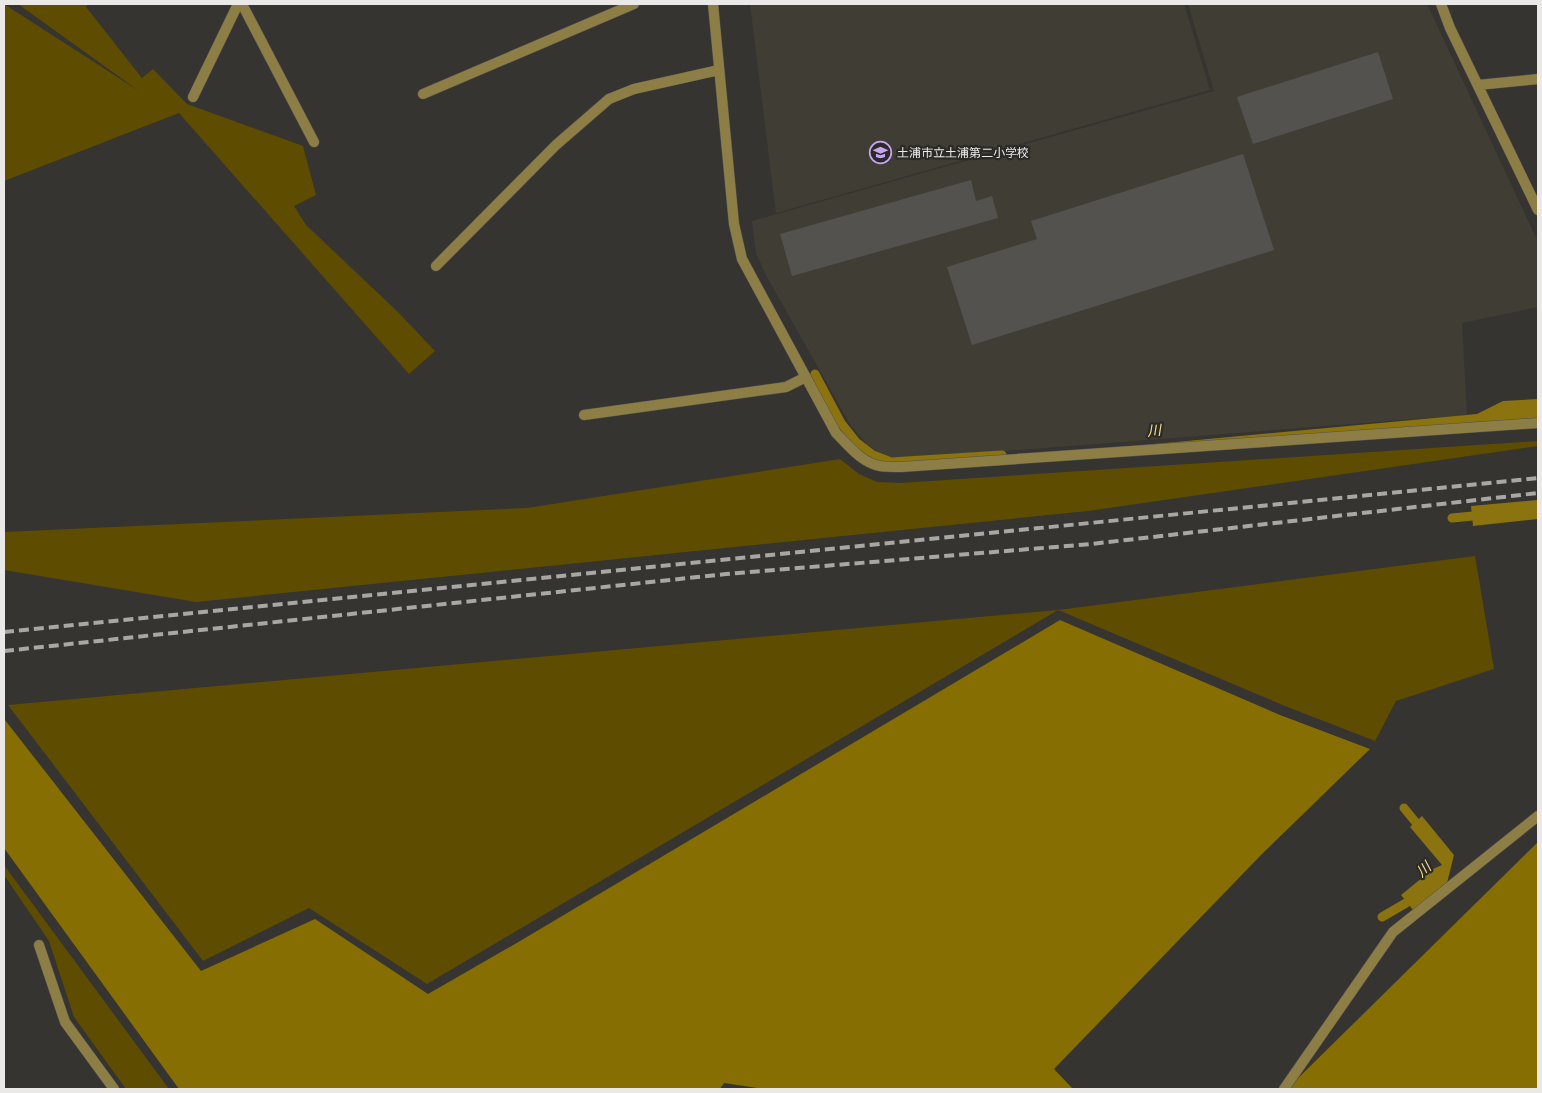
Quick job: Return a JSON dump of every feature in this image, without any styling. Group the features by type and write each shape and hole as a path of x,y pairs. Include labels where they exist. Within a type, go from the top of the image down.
{"street":[{"path":"193,96 238,4"},
{"path":"242,4 314,142"},
{"path":"423,94 634,4"},
{"path":"713,4 734,224 742,259 836,433 852,450 865,460 879,466 900,467 1538,423"},
{"path":"1441,4 1450,28 1538,210"},
{"path":"436,266 556,145 609,99 634,89 719,70"},
{"path":"1478,85 1538,79"},
{"path":"584,415 786,387 806,377"},
{"path":"1284,1089 1393,932 1538,816"},
{"path":"38,946 65,1022 114,1089"}],"shaded area":[{"path":"4,4 139,91 18,4 88,4 86,7 142,78 153,69 187,104 303,146 316,195 294,206 306,225 398,312 435,351 409,374 179,113 4,181"},
{"name":"土浦市立土浦第二小学校","path":"750,4 1184,4 1210,90 776,213"},
{"path":"1188,4 1427,4 1538,242 1538,307 1462,323 1467,415 903,459 882,455 867,444 851,426 766,275 756,253 752,221 1214,91"},
{"name":"川","path":"1538,399 1538,418 1091,450 1477,414 1503,401"},
{"path":"1538,441 1538,446 1088,511 196,602 4,570 4,532 527,508 840,459 859,474 877,482 900,483"},
{"path":"1538,500 1538,519 1473,526 1471,506"},
{"path":"1475,556 1494,669 1396,701 1375,741 1285,706 1058,610"},
{"path":"1058,610 427,984 309,908 203,961 8,705"},
{"path":"1060,620 1280,715 1370,749 1262,854 1054,1069 1073,1089 764,1089 724,1083 720,1089 179,1089 4,848 5,720 201,971 315,919 428,994"},
{"name":"川","path":"1422,816 1454,855 1447,883 1413,910 1401,895 1433,869 1442,865 1410,827"},
{"path":"1538,842 1538,1089 1287,1089"},
{"path":"4,865 169,1089 126,1089 74,1017 49,941 4,875"}],"building":[{"path":"1378,52 1393,99 1253,144 1237,97"},
{"path":"1243,154 1274,250 972,345 947,267 1037,239 1031,221"},
{"path":"971,180 976,201 992,196 998,218 792,276 780,234"}],"waterway":[{"name":"川","path":"815,374 841,423 856,442 873,455 891,462 1002,455"},
{"path":"1452,518 1483,515"},
{"name":"川","path":"1404,808 1422,830"},
{"name":"川","path":"1382,917 1415,896"}],"railway":[{"path":"4,632 1538,478"},
{"path":"4,651 726,574 1091,544 1538,493"}],"place":[{"name":"土浦市立土浦第二小学校","path":"881,152"}]}
